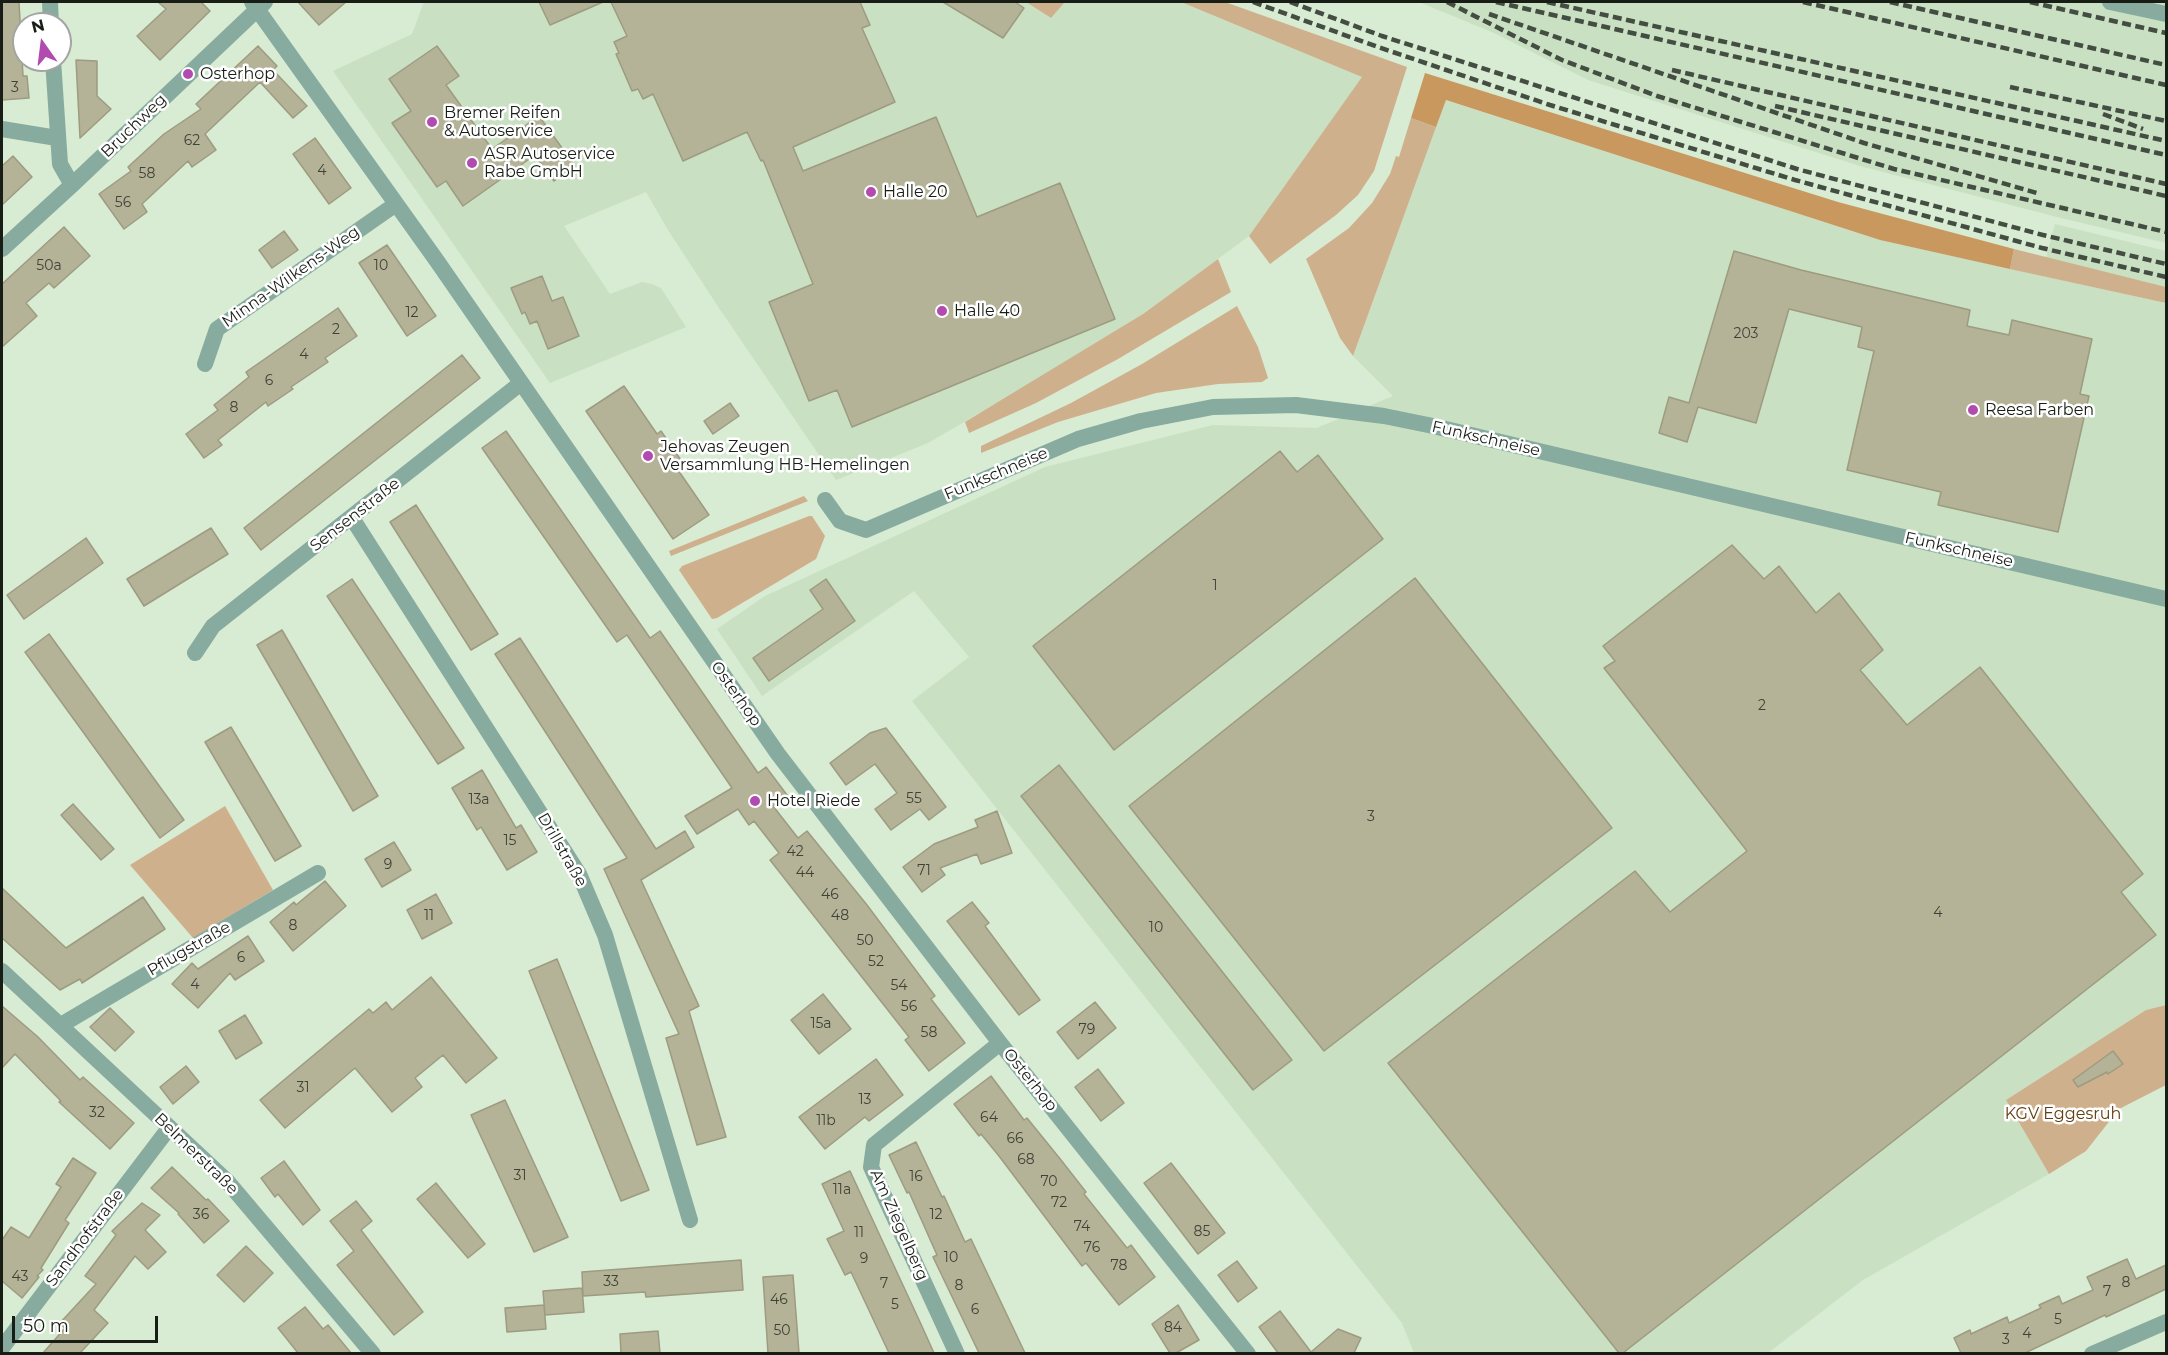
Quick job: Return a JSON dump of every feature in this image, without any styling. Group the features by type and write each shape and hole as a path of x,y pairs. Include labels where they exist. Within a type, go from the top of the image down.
{"street":[{"path":"2110,2 2166,14"},
{"name":"Bruchweg","path":"2,249 72,185 258,4"},
{"name":"Osterhop","path":"258,4 778,754 1000,1043 1248,1353"},
{"path":"54,72 60,164 72,185"},
{"path":"2,129 57,138"},
{"name":"Minna-Wilkens-Weg","path":"205,364 217,329 396,204"},
{"name":"Sensenstraße","path":"195,653 213,626 521,383"},
{"name":"Funkschneise","path":"825,500 840,521 866,530 1078,439 1141,421 1213,407 1296,405 1383,416 1433,426 2166,599"},
{"name":"Drillstraße","path":"352,518 579,874 605,935 690,1220"},
{"name":"Pflugstraße","path":"61,1024 318,873"},
{"name":"Belmerstraße","path":"2,971 227,1181 373,1353"},
{"name":"Am Ziegelberg","path":"957,1353 871,1167 874,1145 1000,1043"},
{"name":"Sandhofstraße","path":"2,1348 169,1128"},
{"path":"2092,1353 2166,1322"}],"shaded area":[{"path":"424,2 1026,2 1051,18 1065,2 1181,2 1363,77 1249,236 1143,314 1033,382 928,443 836,480 719,308 646,192 564,226 610,294 642,282 652,284 661,288 686,327 550,383 333,71 412,34"},
{"path":"1419,2 2166,2 2166,243 1860,166 1588,80 1494,33"},
{"path":"1425,73 1838,202 2014,249 2010,269 1880,240 1446,100 1436,127 1411,118"},
{"path":"1445,100 1880,240 2166,303 2166,1005 2146,1010 2006,1100 2049,1174 1863,1280 1768,1353 1414,1353 1402,1323 912,701 969,657 914,591 762,696 717,629 765,596 1045,467 1213,425 1317,428 1393,396 1353,356"},
{"path":"2055,224 2166,251 2166,287 2046,258"}],"green space":[{"path":"1026,2 1065,2 1051,18"},
{"path":"1181,2 1225,2 1407,67 1374,171 1358,195 1336,215 1270,264 1249,236 1362,77"},
{"path":"1411,118 1436,127 1353,356 1340,338 1306,259 1349,228 1372,203 1390,174 1396,156 1399,157"},
{"path":"2014,249 2166,287 2166,303 2010,269"},
{"path":"1218,259 1231,292 1118,359 1036,403 969,433 965,422 1143,314"},
{"path":"1237,306 1258,347 1268,378 1262,382 1218,384 1156,393 1058,422 981,453 981,446 1071,403 1142,364"},
{"path":"804,496 808,501 671,556 669,551"},
{"path":"812,516 825,536 816,559 712,619 679,570 682,566"},
{"path":"225,806 273,890 193,938 130,865"},
{"name":"KGV Eggesruh","path":"2166,1005 2166,1085 2119,1109 2086,1151 2049,1174 2006,1100 2146,1010"}],"building":[{"path":"2,2 19,2 20,12 12,12 12,72 23,72 23,76 27,76 29,98 2,100"},
{"path":"158,2 201,2 210,11 160,60 137,36 166,9"},
{"path":"298,2 346,2 319,25"},
{"path":"539,2 603,2 550,25"},
{"path":"611,2 860,2 870,25 862,28 895,102 793,147 803,171 936,117 977,217 1060,183 1115,319 852,427 837,390 809,401 769,302 813,284 763,160 761,161 747,132 683,161 653,94 643,99 638,89 632,91 616,54 619,53 614,42 627,36"},
{"path":"943,2 1015,2 1024,8 1003,38"},
{"path":"258,46 277,66 273,70 307,106 293,118 260,82 205,134 216,150 192,167 188,161 142,204 147,212 124,229 99,194 131,171 128,167 164,134 201,109 196,104"},
{"path":"437,46 459,76 446,85 492,149 539,116 575,166 554,181 535,155 463,206 446,181 437,187 392,123 411,111 389,79"},
{"path":"76,60 97,61 97,96 111,109 80,138"},
{"path":"315,138 351,188 329,204 293,154"},
{"path":"13,156 32,177 2,205 2,166"},
{"path":"64,227 90,256 54,288 49,283 26,303 37,316 2,347 2,284"},
{"path":"284,231 298,250 272,268 259,250"},
{"path":"387,245 436,316 407,336 359,263"},
{"name":"Reesa Farben","path":"1734,251 1801,270 1970,310 1967,326 2009,335 2012,320 2092,339 2080,394 2089,396 2058,532 1938,505 1941,492 1847,470 1874,351 1858,347 1862,327 1789,309 1756,423 1698,407 1687,442 1659,433 1669,397 1689,403"},
{"path":"542,276 552,301 563,297 579,336 548,349 537,321 530,324 525,312 522,314 511,288"},
{"path":"338,308 357,336 325,358 328,362 291,387 293,389 268,406 266,402 218,440 222,445 204,458 186,434 218,410 214,405 249,377 246,372"},
{"path":"462,355 480,378 261,550 244,528"},
{"name":"Jehovas Zeugen Versammlung HB-Hemelingen","path":"624,386 657,434 661,431 685,466 678,470 709,515 673,539 586,411"},
{"path":"730,403 739,416 713,434 704,421"},
{"path":"506,431 650,638 660,631 758,773 766,767 787,795 773,806 798,838 807,831 867,905 935,996 931,999 965,1043 929,1071 905,1040 909,1037 770,860 779,853 754,821 749,825 738,809 697,834 685,816 732,788 627,635 617,642 482,448"},
{"path":"1280,451 1297,472 1318,455 1383,539 1114,750 1033,646"},
{"path":"416,505 498,634 471,650 390,522"},
{"path":"211,528 228,554 144,606 127,579"},
{"path":"86,538 103,563 24,619 7,595"},
{"path":"1732,545 1764,579 1779,566 1816,613 1839,593 1883,650 1860,670 1907,725 1980,667 2143,874 2121,892 2156,935 1623,1353 1619,1353 1388,1063 1635,871 1670,912 1747,851 1604,668 1615,661 1603,646"},
{"path":"1415,578 1612,828 1324,1051 1129,806"},
{"path":"352,579 464,748 438,764 327,596"},
{"path":"826,579 855,621 769,681 753,658 823,609 810,590"},
{"path":"282,630 378,796 353,811 257,645"},
{"path":"49,634 184,820 160,838 25,652"},
{"path":"520,638 656,849 685,831 694,847 641,880 699,1006 689,1011 726,1137 697,1145 666,1038 679,1034 604,869 627,858 495,654"},
{"path":"231,727 301,846 275,861 205,742"},
{"path":"886,728 946,807 929,820 920,809 891,830 875,809 897,793 875,764 846,785 830,763 870,733"},
{"path":"1059,765 1292,1060 1253,1090 1021,796"},
{"path":"482,770 516,828 521,825 537,852 507,870 481,827 477,830 452,788"},
{"path":"73,804 114,849 101,860 61,815"},
{"path":"997,811 1012,853 981,864 977,854 940,868 945,875 922,892 903,867 934,844 978,827 975,820"},
{"path":"394,842 411,870 382,887 365,859"},
{"path":"325,881 346,906 293,951 270,922 294,902 296,905"},
{"path":"2,888 66,948 143,897 165,929 82,983 80,979 60,990 2,938"},
{"path":"436,894 452,923 422,939 407,910"},
{"path":"972,902 989,923 985,926 1040,1000 1019,1015 947,921"},
{"path":"248,936 264,961 235,980 230,973 198,1008 172,984 192,963 198,969"},
{"path":"557,959 649,1190 621,1201 529,971"},
{"path":"431,977 497,1058 466,1083 443,1055 415,1078 422,1087 392,1112 355,1068 285,1128 260,1100 369,1009 373,1013 386,1002 392,1010"},
{"path":"823,994 851,1029 819,1054 791,1020"},
{"path":"1095,1002 1116,1028 1078,1059 1057,1032"},
{"path":"2,1006 38,1037 80,1080 83,1077 134,1123 110,1149 59,1102 61,1101 15,1054 2,1068"},
{"path":"110,1008 134,1032 115,1051 90,1027"},
{"path":"245,1015 262,1043 236,1059 219,1031"},
{"path":"2113,1051 2123,1064 2108,1074 2107,1072 2078,1087 2073,1080"},
{"path":"876,1059 903,1095 869,1121 865,1117 825,1149 799,1117"},
{"path":"186,1066 199,1082 173,1104 160,1087"},
{"path":"1098,1069 1124,1103 1101,1121 1075,1087"},
{"path":"991,1076 1024,1120 1027,1118 1061,1160 1086,1192 1084,1194 1127,1248 1131,1245 1155,1277 1119,1305 1086,1263 1082,1266 999,1156 981,1134 979,1136 954,1104"},
{"path":"505,1100 568,1237 534,1252 471,1115"},
{"path":"916,1142 965,1242 971,1239 1025,1353 979,1353 933,1257 937,1255 909,1192 907,1193 889,1155"},
{"path":"73,1158 96,1173 65,1220 69,1223 41,1268 43,1270 37,1276 39,1277 22,1298 2,1281 2,1240 11,1227 29,1238 61,1187 56,1184"},
{"path":"284,1161 320,1210 303,1225 278,1194 275,1197 261,1178"},
{"path":"1171,1163 1225,1233 1198,1254 1144,1183"},
{"path":"172,1167 229,1221 204,1243 179,1213 151,1188"},
{"path":"850,1171 934,1353 889,1353 851,1272 845,1275 827,1239 844,1231 822,1184"},
{"path":"436,1183 485,1244 468,1258 417,1199"},
{"path":"356,1201 372,1221 361,1230 423,1312 394,1335 337,1265 354,1251 330,1221"},
{"path":"142,1203 160,1215 145,1230 166,1252 148,1269 135,1256 94,1310 108,1323 80,1353 43,1353 65,1328 59,1324 96,1284 85,1276 116,1235 112,1231"},
{"path":"246,1246 273,1273 244,1302 217,1275"},
{"path":"2127,1259 2136,1279 2166,1265 2166,1289 2025,1353 1961,1353 1954,1338 1970,1330 1971,1334 2007,1317 2009,1323 2041,1308 2039,1305 2059,1296 2062,1304 2093,1290 2087,1277"},
{"path":"741,1260 743,1290 646,1297 645,1292 583,1296 582,1272"},
{"path":"1237,1261 1257,1288 1238,1302 1218,1275"},
{"path":"793,1275 799,1353 768,1353 763,1277"},
{"path":"582,1288 584,1312 545,1315 543,1291"},
{"path":"544,1305 546,1329 507,1332 505,1308"},
{"path":"1178,1305 1199,1340 1176,1353 1170,1353 1152,1324"},
{"path":"305,1307 323,1329 328,1325 351,1353 298,1353 278,1328"},
{"path":"1280,1311 1311,1352 1338,1329 1361,1338 1354,1353 1278,1353 1259,1327"},
{"path":"658,1331 660,1353 621,1353 620,1334"}],"railway":[{"path":"1253,2 1550,105 1795,180 2042,248 2166,277"},
{"path":"1290,2 1382,36 1797,169 2043,235 2166,264"},
{"path":"1447,2 1562,60 1657,96 1894,169 2166,232"},
{"path":"1496,2 2166,155"},
{"path":"1547,2 2166,141"},
{"path":"1803,2 2166,85"},
{"path":"1890,2 2166,65"},
{"path":"2030,2 2166,33"},
{"path":"1489,14 1864,143 2037,193"},
{"path":"1672,70 2166,184"},
{"path":"2010,87 2166,121"},
{"path":"1775,106 2166,196"},
{"path":"2103,114 2143,129"}],"place":[{"name":"Osterhop","path":"188,74"},
{"name":"Bremer Reifen & Autoservice","path":"432,122"},
{"name":"ASR Autoservice Rabe GmbH","path":"472,163"},
{"name":"Halle 20","path":"871,192"},
{"name":"Halle 40","path":"942,311"},
{"name":"Reesa Farben","path":"1973,410"},
{"name":"Jehovas Zeugen Versammlung HB-Hemelingen","path":"648,456"},
{"name":"Hotel Riede","path":"755,801"}]}
